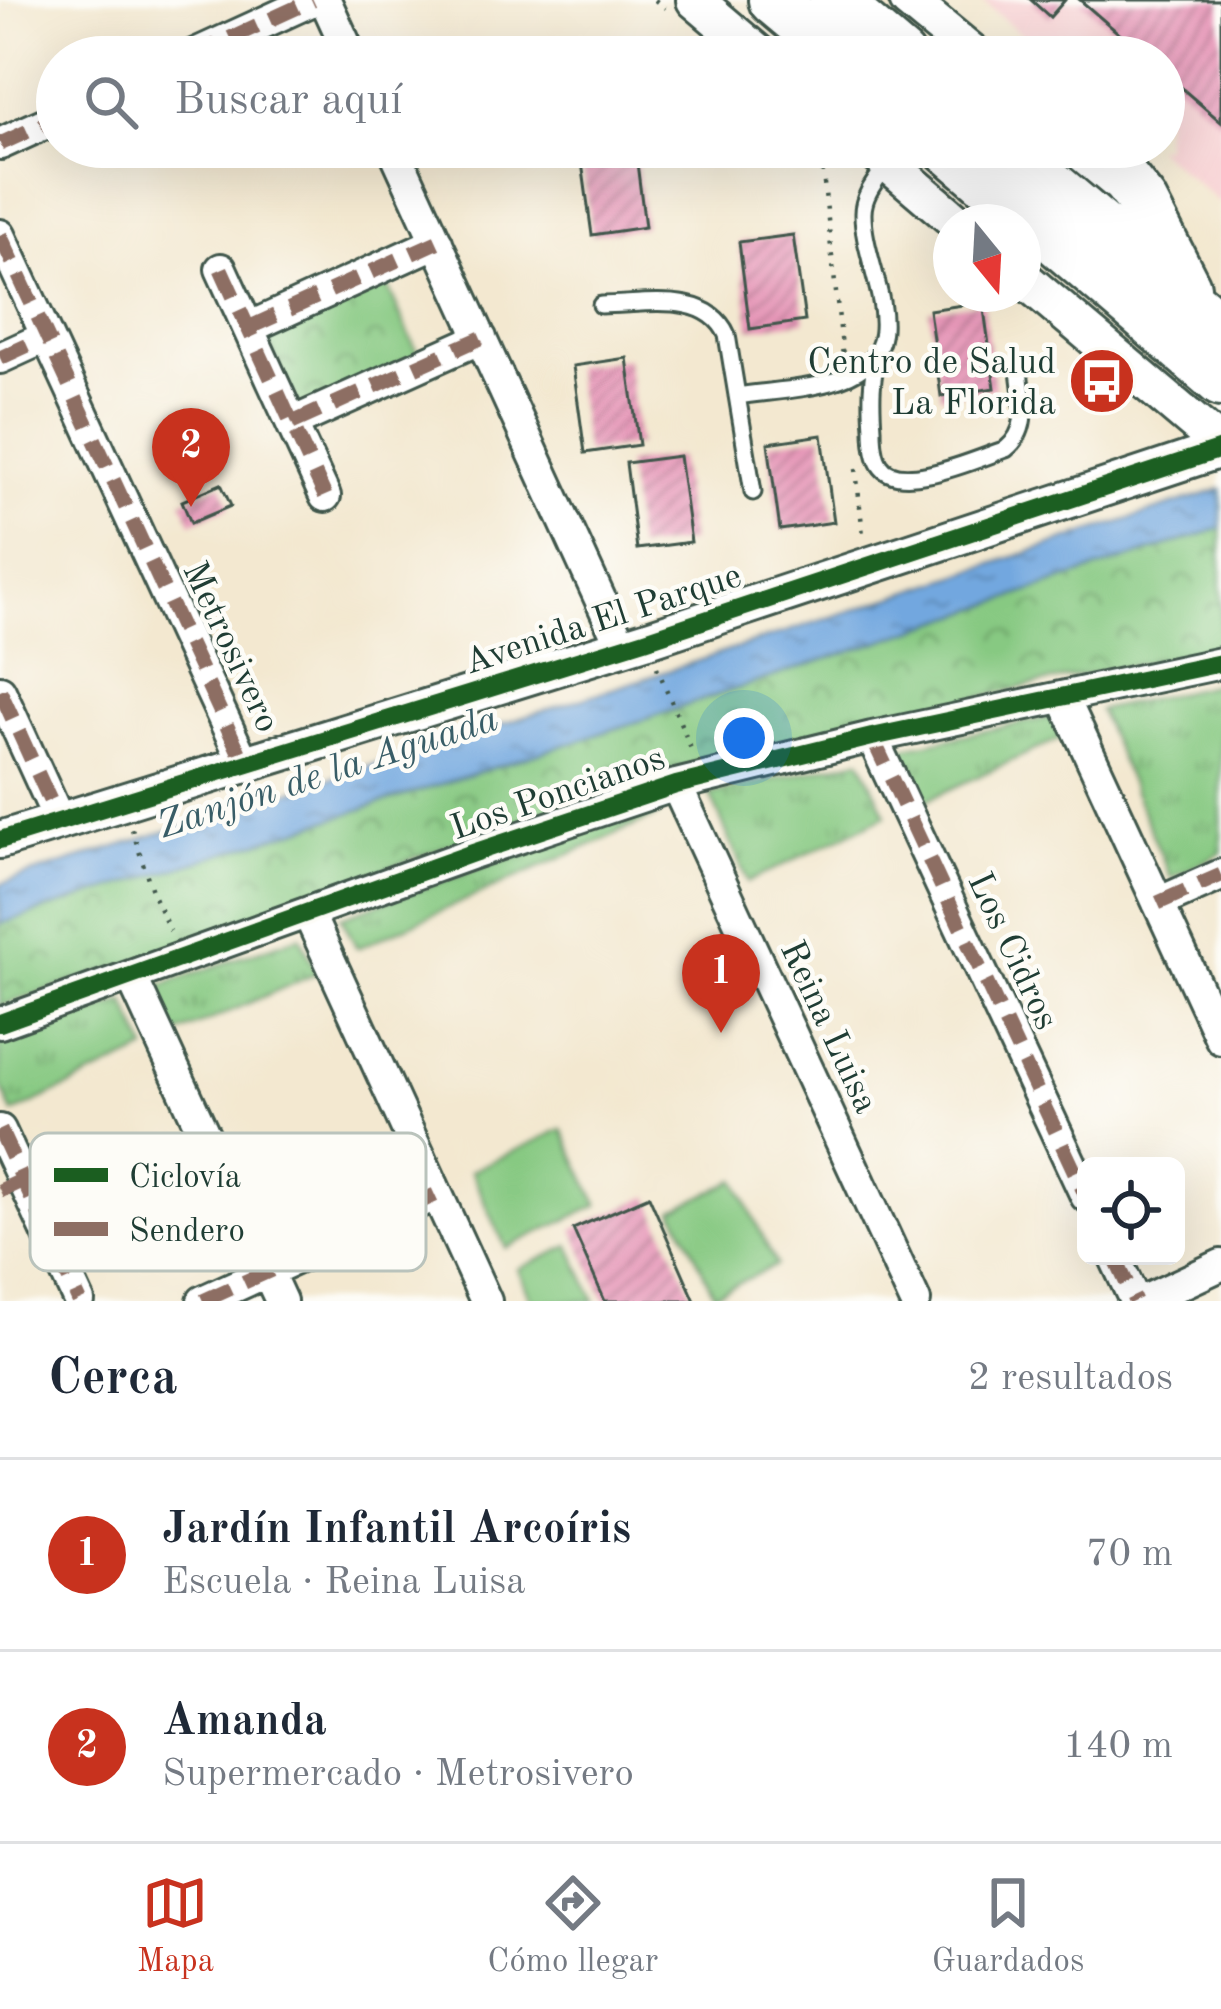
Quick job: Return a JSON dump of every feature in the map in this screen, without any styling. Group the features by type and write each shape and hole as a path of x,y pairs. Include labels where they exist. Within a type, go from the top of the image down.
{"main road":[{"path":"773,0 816,36"},
{"path":"834,0 877,36"},
{"path":"971,168 1221,382"},
{"path":"1032,168 1211,320"},
{"path":"1110,168 1142,201 1179,276 1211,320"}],"street":[{"path":"235,36 313,0"},
{"path":"325,0 342,36"},
{"path":"694,0 737,36"},
{"path":"908,0 952,36"},
{"path":"0,144 36,128"},
{"path":"403,168 481,338 638,652"},
{"path":"893,168 936,204"},
{"name":"Metrosivero","path":"0,235 244,763"},
{"path":"248,328 436,242"},
{"path":"221,269 325,496"},
{"path":"1041,293 1221,447"},
{"path":"0,358 46,337"},
{"path":"292,423 481,338"},
{"name":"Avenida El Parque","path":"0,840 244,763 638,652 1221,447"},
{"name":"Los Poncianos","path":"0,1023 676,784 1221,663"},
{"path":"0,691 59,820"},
{"path":"1063,697 1221,1039"},
{"name":"Los Cidros","path":"872,737 1077,1177"},
{"name":"Reina Luisa","path":"676,784 915,1301"},
{"path":"1158,903 1221,875"},
{"path":"309,915 409,1133"},
{"path":"132,978 203,1133"},
{"path":"0,1130 12,1185 30,1220"},
{"path":"426,1170 486,1301"},
{"path":"426,1199 437,1194"},
{"path":"1118,1265 1135,1301"},
{"path":"1144,1301 1221,1265"},
{"path":"56,1271 70,1298"},
{"path":"203,1301 267,1272 281,1301"}],"lane":[{"path":"874,168 862,213 883,315 884,337 870,385 880,465 892,476 919,478 1006,449 1024,425 1019,370"},
{"path":"602,305 678,304 702,307 720,318 727,335 753,492"},
{"path":"737,396 846,377 878,352"}],"path":[{"path":"822,168 846,377"},
{"path":"856,471 863,541"},
{"path":"638,652 685,732"},
{"path":"128,818 154,897 184,959"}],"shaded area":[{"path":"981,0 1221,0 1221,204 1179,168 1185,168 1185,36 1023,36"}],"green space":[{"path":"384,279 421,361 301,415 264,333"},
{"path":"1221,528 1221,648 1037,684 707,760 448,845 227,931 0,1006 0,924 633,723"},
{"path":"1221,683 1221,853 1171,878 1099,710"},
{"path":"1052,717 1061,738 920,803 896,749"},
{"path":"861,759 886,815 748,882 710,794"},
{"path":"654,806 658,815 357,948 341,917"},
{"path":"300,936 317,973 171,1037 151,989"},
{"path":"125,1001 147,1050 13,1113 0,1084 0,1043"},
{"path":"562,1129 598,1205 506,1248 471,1171"},
{"path":"736,1180 776,1265 714,1294 674,1210"},
{"path":"570,1246 595,1301 532,1301 518,1269"}],"water":[{"path":"1221,489 1221,528 633,723 0,924 0,884"}],"building":[{"path":"1031,0 1065,0 1050,17"},
{"path":"1080,0 1221,0 1221,122 1185,91 1185,36 1122,36"},
{"path":"583,168 638,168 645,227 592,235"},
{"path":"793,235 805,321 750,329 739,242"},
{"path":"929,310 984,312 995,388 941,396"},
{"path":"627,358 639,445 585,453 573,366"},
{"path":"822,435 834,522 780,530 768,443"},
{"path":"679,456 691,542 637,549 626,463"},
{"path":"221,484 231,506 191,523 182,501"},
{"path":"649,1196 695,1301 605,1301 573,1229"}],"marked path":[{"path":"235,36 313,0"},
{"path":"0,144 36,128"},
{"path":"0,235 244,763"},
{"path":"248,328 437,242"},
{"path":"221,269 325,496"},
{"path":"0,358 46,337"},
{"path":"292,423 481,338"},
{"path":"0,691 59,820"},
{"path":"872,737 1077,1177"},
{"path":"1158,903 1221,875"},
{"path":"0,1130 30,1195"},
{"path":"0,1191 23,1180"},
{"path":"426,1199 437,1194"},
{"path":"1118,1265 1135,1301"},
{"path":"65,1271 79,1301"},
{"path":"203,1301 269,1271"}],"cycle path":[{"path":"0,840 645,640 1221,449"},
{"path":"0,1023 676,785 872,737 1221,663"}],"place":[{"name":"Centro de Salud La Florida","path":"1102,381"},
{"name":"Amanda","path":"191,507"},
{"name":"Jardín Infantil Arcoíris","path":"721,1033"}],"water label":[{"name":"Zanjón de la Aguada","path":"327,770"}]}
